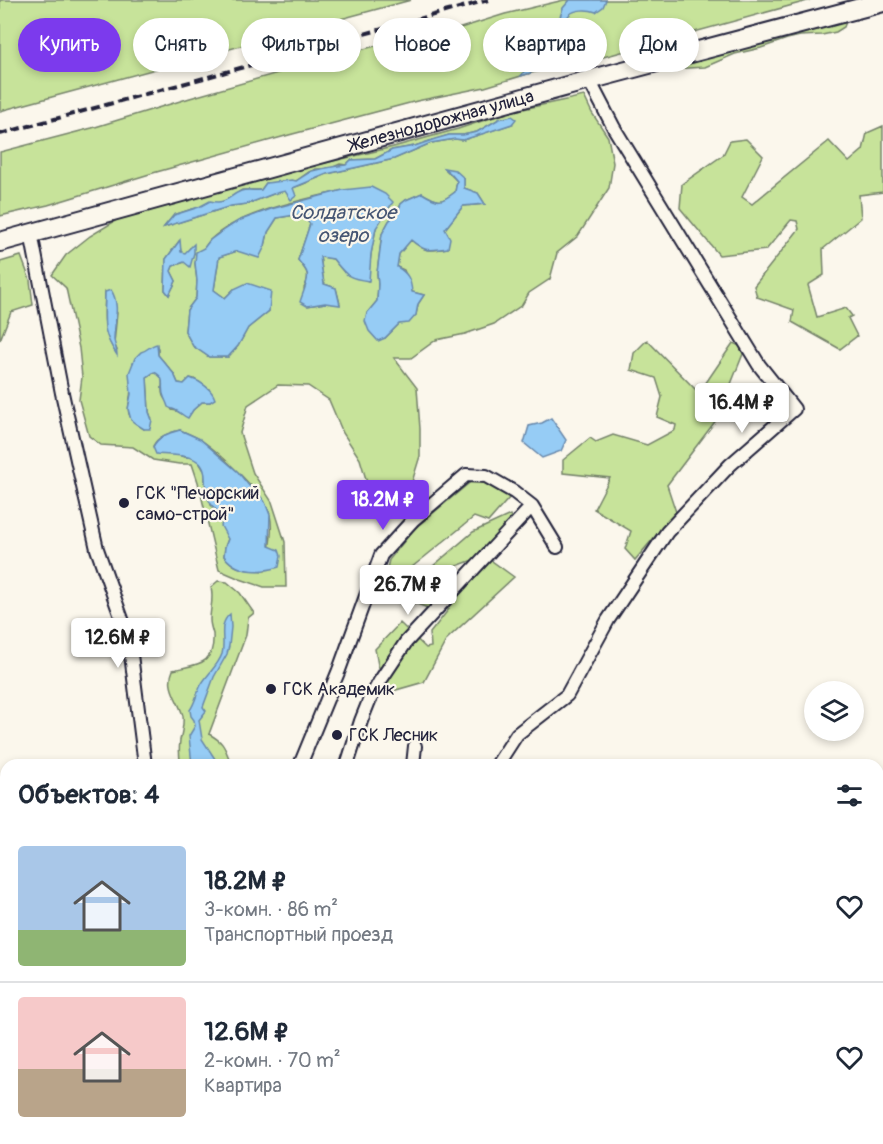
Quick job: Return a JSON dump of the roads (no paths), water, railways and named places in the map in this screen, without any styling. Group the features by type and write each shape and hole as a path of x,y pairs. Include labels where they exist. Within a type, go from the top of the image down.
{"main road":[{"name":"Железнодорожная улица","path":"0,242 589,80 883,2"}],"street":[{"path":"501,759 516,734 567,695 608,620 667,532 730,465 794,409 759,365 614,128 589,80"},
{"path":"31,233 62,393 97,549 129,639 144,759"},
{"path":"302,759 339,670 381,555 413,520 466,475 486,476 514,492 532,506 557,547"},
{"path":"349,759 369,701 406,642 532,506"},
{"path":"414,759 415,746"}],"water":[{"path":"570,0 606,0 603,7 596,12 582,10 569,15 567,18 560,18 563,8"},
{"path":"512,116 516,119 512,124 463,140 431,143 394,159 327,174 293,188 296,196 291,200 285,191 164,227 174,215 210,201 224,201 241,191 261,190 266,183 296,181 312,171 346,165 351,160 375,159 392,150 415,146 449,135 477,132 499,119"},
{"path":"444,168 455,170 464,178 464,188 478,193 485,204 463,206 445,229 450,238 448,248 428,250 411,240 399,254 397,267 408,277 412,292 424,295 418,304 416,315 409,323 399,324 385,338 378,341 369,331 365,321 367,313 377,301 377,273 382,234 406,200 422,193 439,200 455,192 457,181"},
{"name":"Солдатское озеро","path":"371,187 385,194 393,202 376,228 369,281 356,279 345,273 333,259 320,257 324,284 336,288 340,305 325,303 307,306 300,302 308,276 298,260 310,224 301,214 277,218 268,232 259,258 237,251 219,257 214,290 225,298 234,289 247,283 271,291 269,311 248,328 238,346 228,357 209,357 193,346 185,331 187,310 196,298 196,252 238,221 271,209 343,190"},
{"path":"180,240 181,252 185,253 194,244 194,253 190,267 184,262 173,266 171,271 176,281 169,295 165,290 166,259"},
{"path":"111,290 116,302 114,340 117,355 108,339 105,325 105,292"},
{"path":"157,344 158,355 174,374 178,383 184,384 190,378 194,379 202,383 215,399 202,402 188,418 168,407 161,377 154,372 147,377 149,412 152,420 150,429 144,429 131,420 128,409 131,394 129,373 135,358 141,352"},
{"path":"551,418 566,440 561,451 542,458 524,443 529,426"},
{"path":"180,430 200,439 238,472 265,502 270,515 269,546 279,550 281,556 279,567 256,571 242,569 224,556 228,539 221,526 223,519 208,498 203,469 194,459 179,455 156,454 153,447 161,438"},
{"path":"230,614 231,627 227,654 214,677 203,707 206,711 199,720 202,739 215,759 191,759 189,736 195,726 190,710 201,685 222,654 223,628"}],"railway":[{"path":"0,134 488,0"}],"place":[{"name":"ГСК \"Печорский само-строй\"","path":"124,503"},
{"name":"ГСК Академик","path":"271,689"},
{"name":"ГСК Лесник","path":"337,735"}]}
